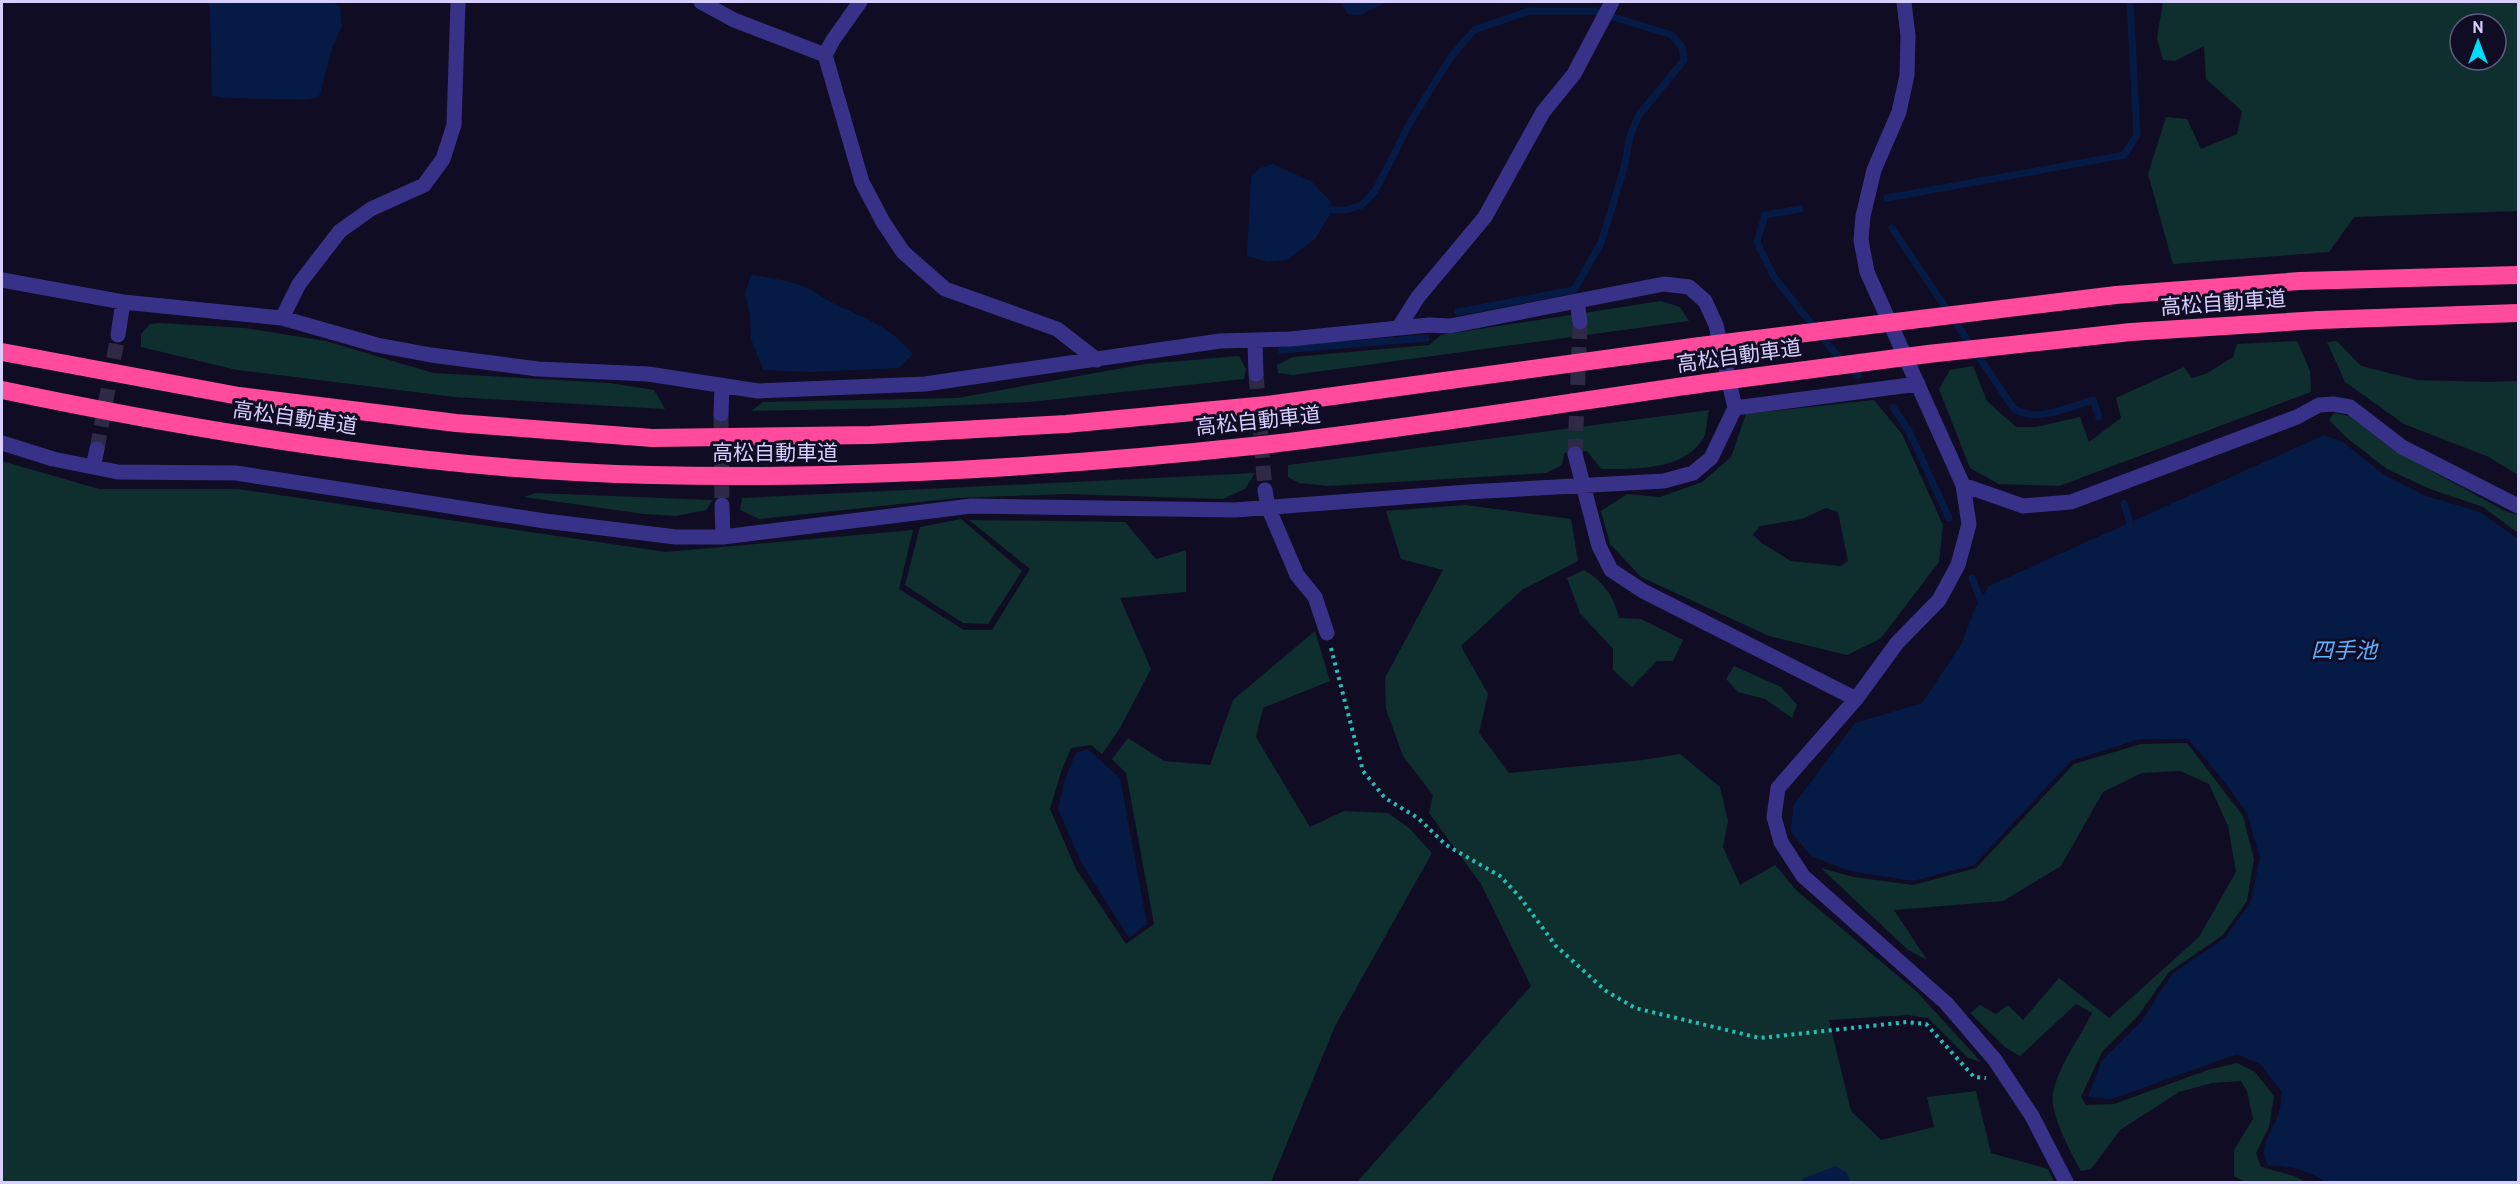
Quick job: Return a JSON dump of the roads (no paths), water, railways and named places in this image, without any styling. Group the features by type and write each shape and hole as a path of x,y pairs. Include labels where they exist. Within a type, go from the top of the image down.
{"highway":[{"name":"高松自動車道","path":"2,352 239,396 456,423 652,438 871,435 1066,424 1267,405 1700,346 2116,295 2300,281 2518,275"},
{"name":"高松自動車道","path":"2,390 228,432 443,462 649,476 867,476 1263,445 1706,383 1928,354 2119,333 2319,320 2518,313"}],"street":[{"path":"282,318 299,284 340,231 371,209 424,185 443,159 454,125 458,2"},
{"path":"700,2 734,20 825,55"},
{"path":"860,2 832,40 825,55 862,182 883,222 903,252 945,289 1057,328 1097,360"},
{"path":"1904,2 1908,36 1907,75 1899,112 1874,170 1863,216 1861,240 1867,273 1963,484 1969,524 1958,565 1940,600 1897,644 1856,699 1778,788 1774,817 1781,842 1803,876 1946,1003 1995,1060 2032,1116 2067,1182"},
{"path":"1399,327 1418,297 1485,217 1543,112 1574,74 1609,10"},
{"path":"2,280 123,302 282,318 377,345 431,355 538,369 648,374 758,391 925,384 1220,341 1399,327 1450,326 1664,284 1689,287 1706,301 1716,325 1735,408 1711,458 1693,472 1664,481 1584,484 1235,510 971,506 723,537 676,537 556,522 236,473 118,472 53,459 2,443"},
{"path":"1577,301 1580,322"},
{"path":"118,335 123,302"},
{"path":"1255,340 1256,374"},
{"path":"1735,408 1918,384"},
{"path":"721,414 722,385"},
{"path":"1963,484 2022,506 2070,502 2297,417 2319,405 2333,404 2350,407 2402,447 2518,506"},
{"path":"93,467 97,448"},
{"path":"1575,454 1599,546 1611,570 1643,591 1856,699"},
{"path":"1265,490 1268,507 1297,575 1315,597 1327,633"},
{"path":"722,505 723,537"}],"water":[{"path":"208,2 332,2 340,6 342,26 332,48 319,97 300,100 212,96"},
{"path":"1340,2 1386,2 1360,15 1348,14"},
{"path":"1273,164 1312,182 1331,202 1329,216 1315,239 1287,260 1268,262 1247,256 1251,176 1260,168"},
{"path":"751,275 783,280 806,288 886,330 913,354 899,368 810,372 763,370 751,339 750,315 745,294"},
{"name":"四手池","path":"2324,435 2344,443 2383,474 2426,496 2480,512 2518,539 2518,1182 2326,1182 2299,1170 2284,1166 2269,1166 2265,1159 2265,1146 2277,1119 2282,1092 2260,1064 2237,1054 2112,1099 2088,1097 2102,1060 2141,1022 2172,974 2225,938 2250,903 2260,858 2247,813 2224,781 2188,739 2140,739 2071,761 1974,865 1913,881 1850,871 1811,856 1791,832 1793,806 1855,723 1922,703 1961,645 1975,608 1989,586"},
{"path":"1088,749 1120,778 1147,924 1129,938 1081,862 1058,809 1065,779 1076,753"},
{"path":"1836,1166 1847,1173 1850,1182 1800,1182 1804,1178"}],"waterway":[{"path":"1887,198 2124,155 2137,135 2130,2"},
{"path":"1321,210 1346,210 1362,205 1375,191 1412,119 1451,57 1474,30 1529,11 1594,11 1672,35 1682,47 1684,60 1639,115 1630,136 1624,168 1601,243 1574,290 1458,312"},
{"path":"1800,209 1765,215 1757,242 1774,277 1835,353 1858,375"},
{"path":"1892,228 2014,409 2023,413 2043,414 2093,400 2099,417"},
{"path":"1281,350 1426,338"},
{"path":"1893,407 1909,431 1949,518"},
{"path":"2124,503 2132,531"},
{"path":"1972,578 1983,606"}],"tunnel":[{"path":"1575,454 1580,322"},
{"path":"97,449 118,335"},
{"path":"1256,374 1265,490"},
{"path":"721,414 722,505"}]}
